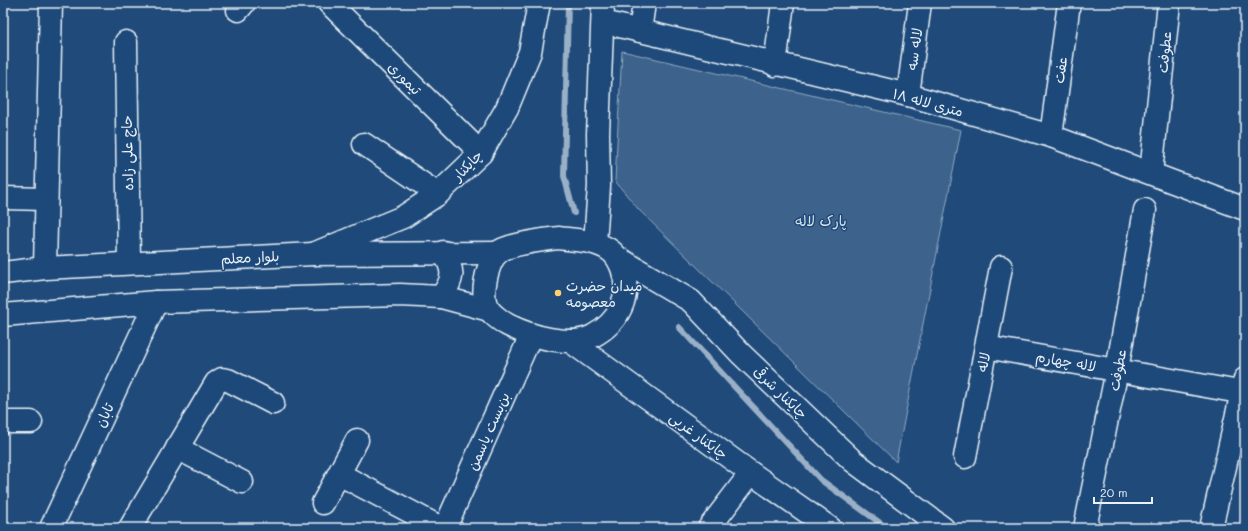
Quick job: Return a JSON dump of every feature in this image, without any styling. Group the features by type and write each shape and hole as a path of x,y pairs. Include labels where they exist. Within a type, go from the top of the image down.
{"street":[{"path":"45,268 51,3"},
{"name":"تیموری","path":"329,3 481,153"},
{"name":"چایکنار","path":"313,254 403,217 438,194 481,153 507,108 530,52 539,3"},
{"path":"640,32 644,3"},
{"path":"775,65 783,3"},
{"name":"لاله سه","path":"908,95 920,3"},
{"name":"عفت","path":"1051,136 1069,3"},
{"name":"عطوفت","path":"1151,173 1169,3"},
{"path":"595,243 599,186 598,134 603,13"},
{"name":"۱۸ متری لاله","path":"603,13 640,32 775,65 908,95 1051,136 1245,209"},
{"name":"حاج علی زاده","path":"126,42 128,263"},
{"path":"364,144 438,194"},
{"path":"3,198 46,199"},
{"name":"عطوفت","path":"1085,528 1117,370 1145,210"},
{"path":"3,315 156,302 400,295 442,297 489,310 506,324 531,335 570,341 592,336 607,325 620,310 626,293 626,278 618,258 609,250 595,243 558,238 525,242 498,253 488,269 485,282 485,300 489,310"},
{"path":"442,297 449,286 452,275 450,264 443,252"},
{"name":"بلوار معلم","path":"3,273 45,268 313,254 443,252 498,253"},
{"name":"چایکنار شرقی","path":"618,258 691,301 740,353 853,461 943,528"},
{"name":"لاله","path":"965,457 1001,267"},
{"name":"تابان","path":"59,526 156,302"},
{"name":"بن‌بست یاسمن","path":"445,528 531,335"},
{"name":"چایکنار غربی","path":"570,341 751,473 830,528"},
{"name":"لاله چهارم","path":"986,347 1117,370 1244,388"},
{"path":"130,528 216,383 222,379 228,380 273,403"},
{"path":"1211,528 1244,388"},
{"path":"3,422 32,422"},
{"path":"323,503 357,440"},
{"path":"177,448 242,482"},
{"path":"708,528 751,473"},
{"path":"339,474 441,528"}],"green space":[{"name":"پارک لاله","path":"622,51 961,130 896,462 639,210 615,181"}],"waterway":[{"path":"568,3 564,176 574,213"},
{"path":"679,327 821,480 887,528"}],"place":[{"name":"میدان حضرت معصومه","path":"558,293"}]}
